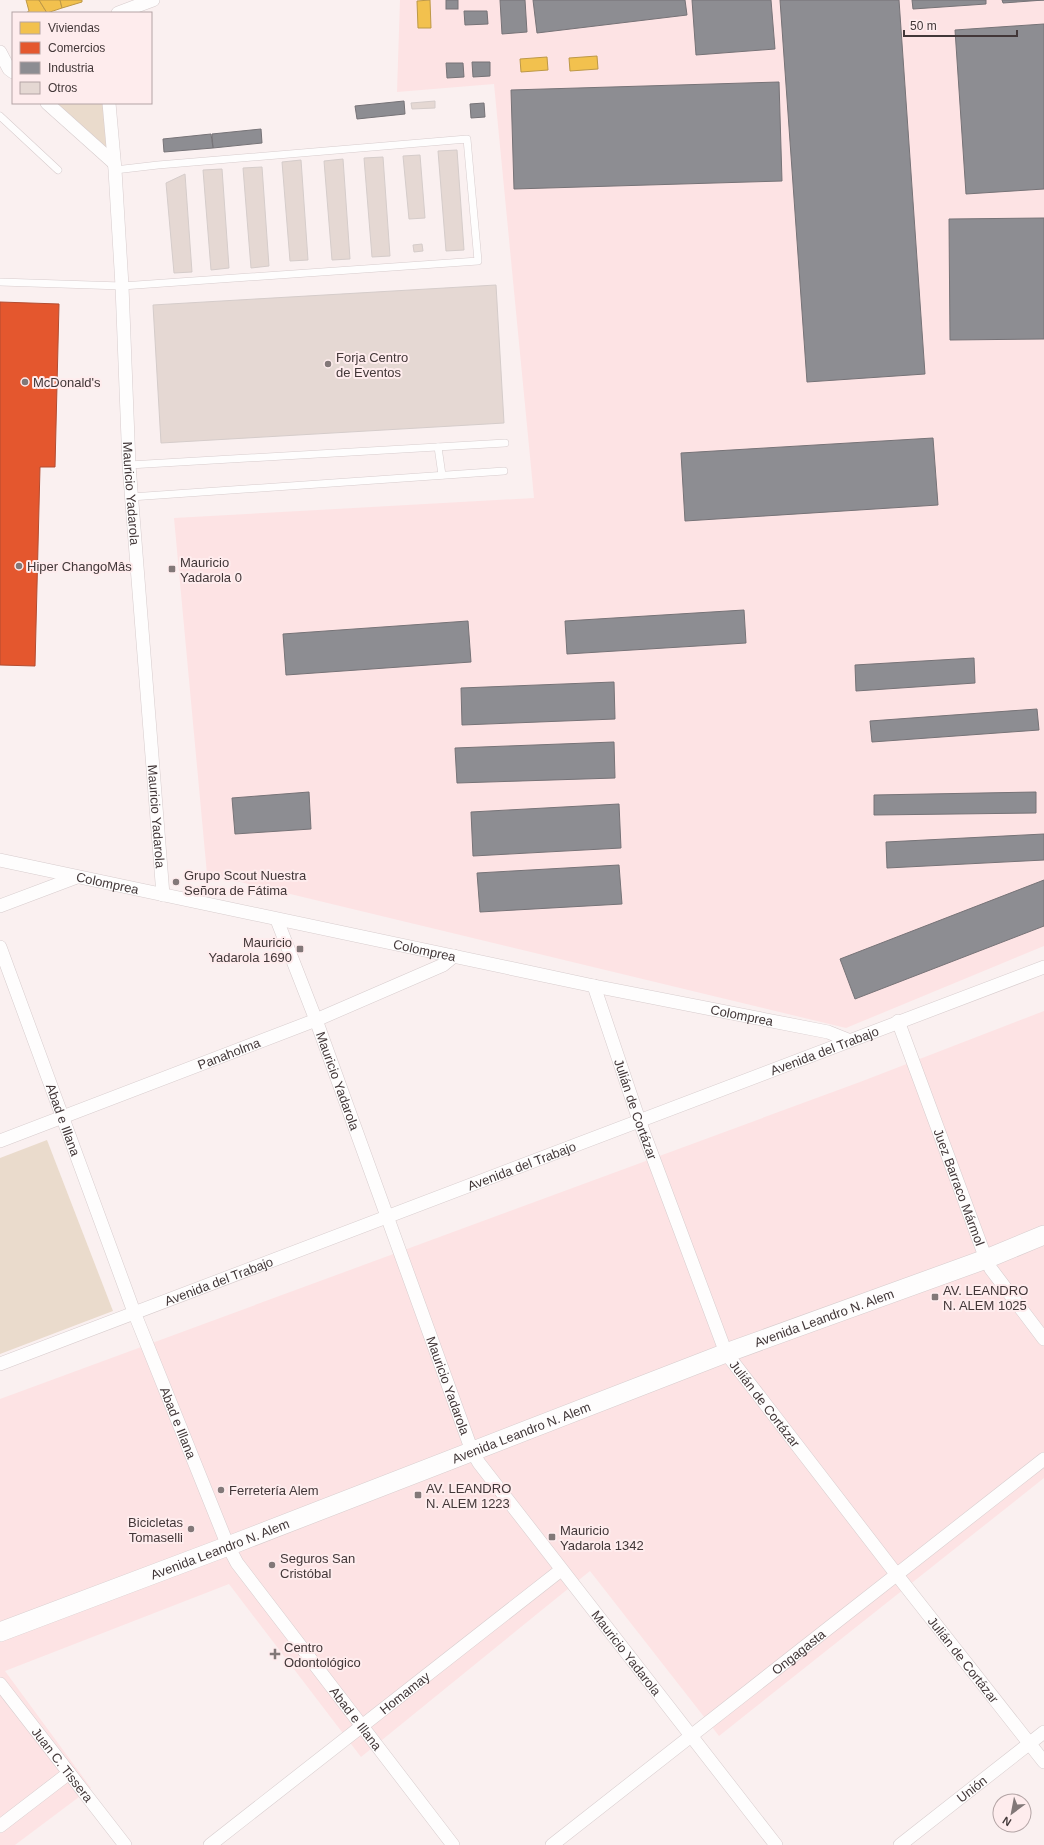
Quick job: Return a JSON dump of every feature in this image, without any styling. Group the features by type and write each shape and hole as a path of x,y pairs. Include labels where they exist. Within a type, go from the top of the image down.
{"main road":[{"name":"Avenida Leandro N. Alem","path":"0,1632 228,1546 726,1353 986,1259 1044,1235"}],"street":[{"path":"121,12 153,0"},
{"path":"4,53 12,70"},
{"path":"48,104 115,167"},
{"name":"Mauricio Yadarola","path":"109,104 115,167 122,286 131,497 163,895"},
{"name":"Colomprea","path":"0,860 277,920 594,986 828,1032 848,1040"},
{"path":"0,906 77,877"},
{"name":"Mauricio Yadarola","path":"277,920 316,1020 472,1451 479,1463 561,1570 776,1845"},
{"name":"Abad e Illana","path":"0,947 134,1312 228,1546 237,1563 453,1845"},
{"name":"Panaholma","path":"0,1141 316,1020 443,965 454,956"},
{"name":"Avenida del Trabajo","path":"0,1364 848,1040 1044,967"},
{"name":"Julián de Cortázar","path":"594,986 639,1120 726,1353 897,1575 1044,1762"},
{"name":"Juez Barraco Mármol","path":"898,1022 986,1259 991,1269 1044,1339"},
{"name":"Ongagasta","path":"552,1845 1044,1459"},
{"name":"Homamay","path":"210,1845 561,1570"},
{"name":"Juan C. Tissera","path":"0,1684 125,1845"},
{"name":"Unión","path":"900,1845 1044,1732"},
{"path":"0,1826 69,1773"}],"lane":[{"path":"0,116 58,170"},
{"path":"0,282 122,286 478,261 467,139 158,165 115,167"},
{"path":"129,465 505,443"},
{"path":"438,447 442,475"},
{"path":"131,497 504,471"}],"shaded area":[{"path":"400,0 1044,0 1044,946 846,1028 207,874 174,518 534,498 494,84 397,92"},
{"path":"48,104 109,104 114,163"},
{"path":"1044,1011 1044,1478 719,1736 590,1571 361,1757 229,1584 5,1671 91,1788 15,1845 0,1845 0,1399 860,1082"},
{"path":"47,1140 113,1311 0,1354 0,1158"}],"building: Viviendas":[{"path":"26,0 39,0 46,12 28,12 29,11"},
{"path":"39,0 60,0 62,8 46,12"},
{"path":"60,0 82,0 82,2 62,8"},
{"path":"430,0 431,28 418,28 417,1"},
{"path":"597,56 598,69 570,71 569,58"},
{"path":"547,57 548,70 521,72 520,59"}],"building: Comercios":[{"name":"Hiper ChangoMâs","path":"0,302 59,304 55,467 40,467 35,666 0,665"}],"building: Industria":[{"path":"446,0 458,0 458,9 446,9"},
{"path":"500,0 525,0 527,32 502,34"},
{"path":"533,0 685,0 687,15 537,33"},
{"path":"692,0 771,0 775,49 696,55"},
{"path":"780,0 899,0 925,374 807,382"},
{"path":"912,0 986,0 986,4 913,9"},
{"path":"1002,0 1044,0 1003,3"},
{"path":"464,11 487,11 488,24 465,25"},
{"path":"1044,24 1044,189 966,194 955,30"},
{"path":"472,62 490,62 490,76 473,77"},
{"path":"446,63 463,63 464,77 447,78"},
{"path":"779,82 782,181 514,189 511,90"},
{"path":"404,101 405,114 357,119 355,106"},
{"path":"484,103 485,117 471,118 470,104"},
{"path":"261,129 262,143 213,148 212,134"},
{"path":"211,134 213,148 164,152 163,139"},
{"path":"1044,218 1044,339 950,340 949,219"},
{"path":"933,438 938,505 685,521 681,453"},
{"path":"744,610 746,643 567,654 565,621"},
{"path":"468,621 471,662 286,675 283,634"},
{"path":"974,658 975,683 856,691 855,665"},
{"path":"614,682 615,719 462,725 461,688"},
{"path":"1037,709 1039,730 872,742 870,721"},
{"path":"614,742 615,778 457,783 455,748"},
{"path":"309,792 311,829 235,834 232,798"},
{"path":"1036,792 1036,813 874,815 874,795"},
{"path":"619,804 621,848 473,856 471,812"},
{"path":"1044,834 1044,860 887,868 886,842"},
{"path":"619,865 622,904 480,912 477,873"},
{"path":"1044,880 1044,926 855,999 840,959"}],"building: Otros":[{"path":"435,101 435,108 412,109 411,103"},
{"path":"457,150 464,250 446,251 438,151"},
{"path":"420,155 425,218 409,219 403,156"},
{"path":"383,157 390,256 372,257 364,158"},
{"path":"343,159 350,259 332,260 324,161"},
{"path":"301,160 308,260 290,261 282,162"},
{"path":"262,167 269,266 251,268 243,168"},
{"path":"222,169 229,268 211,270 203,170"},
{"path":"185,174 192,272 174,273 166,183"},
{"path":"422,244 423,251 414,252 413,245"},
{"name":"Forja Centro de Eventos","path":"496,285 504,423 161,443 153,305"}],"place":[{"name":"Forja Centro de Eventos","path":"328,364"},
{"name":"McDonald's","path":"25,382"},
{"name":"Hiper ChangoMâs","path":"19,566"},
{"name":"Mauricio Yadarola 0","path":"172,569"},
{"name":"Grupo Scout Nuestra Señora de Fátima","path":"176,882"},
{"name":"Mauricio Yadarola 1690","path":"300,949"},
{"name":"AV. LEANDRO N. ALEM 1025","path":"935,1297"},
{"name":"Ferretería Alem","path":"221,1490"},
{"name":"AV. LEANDRO N. ALEM 1223","path":"418,1495"},
{"name":"Bicicletas Tomaselli","path":"191,1529"},
{"name":"Mauricio Yadarola 1342","path":"552,1537"},
{"name":"Seguros San Cristóbal","path":"272,1565"},
{"name":"Centro Odontológico","path":"275,1654"}]}
